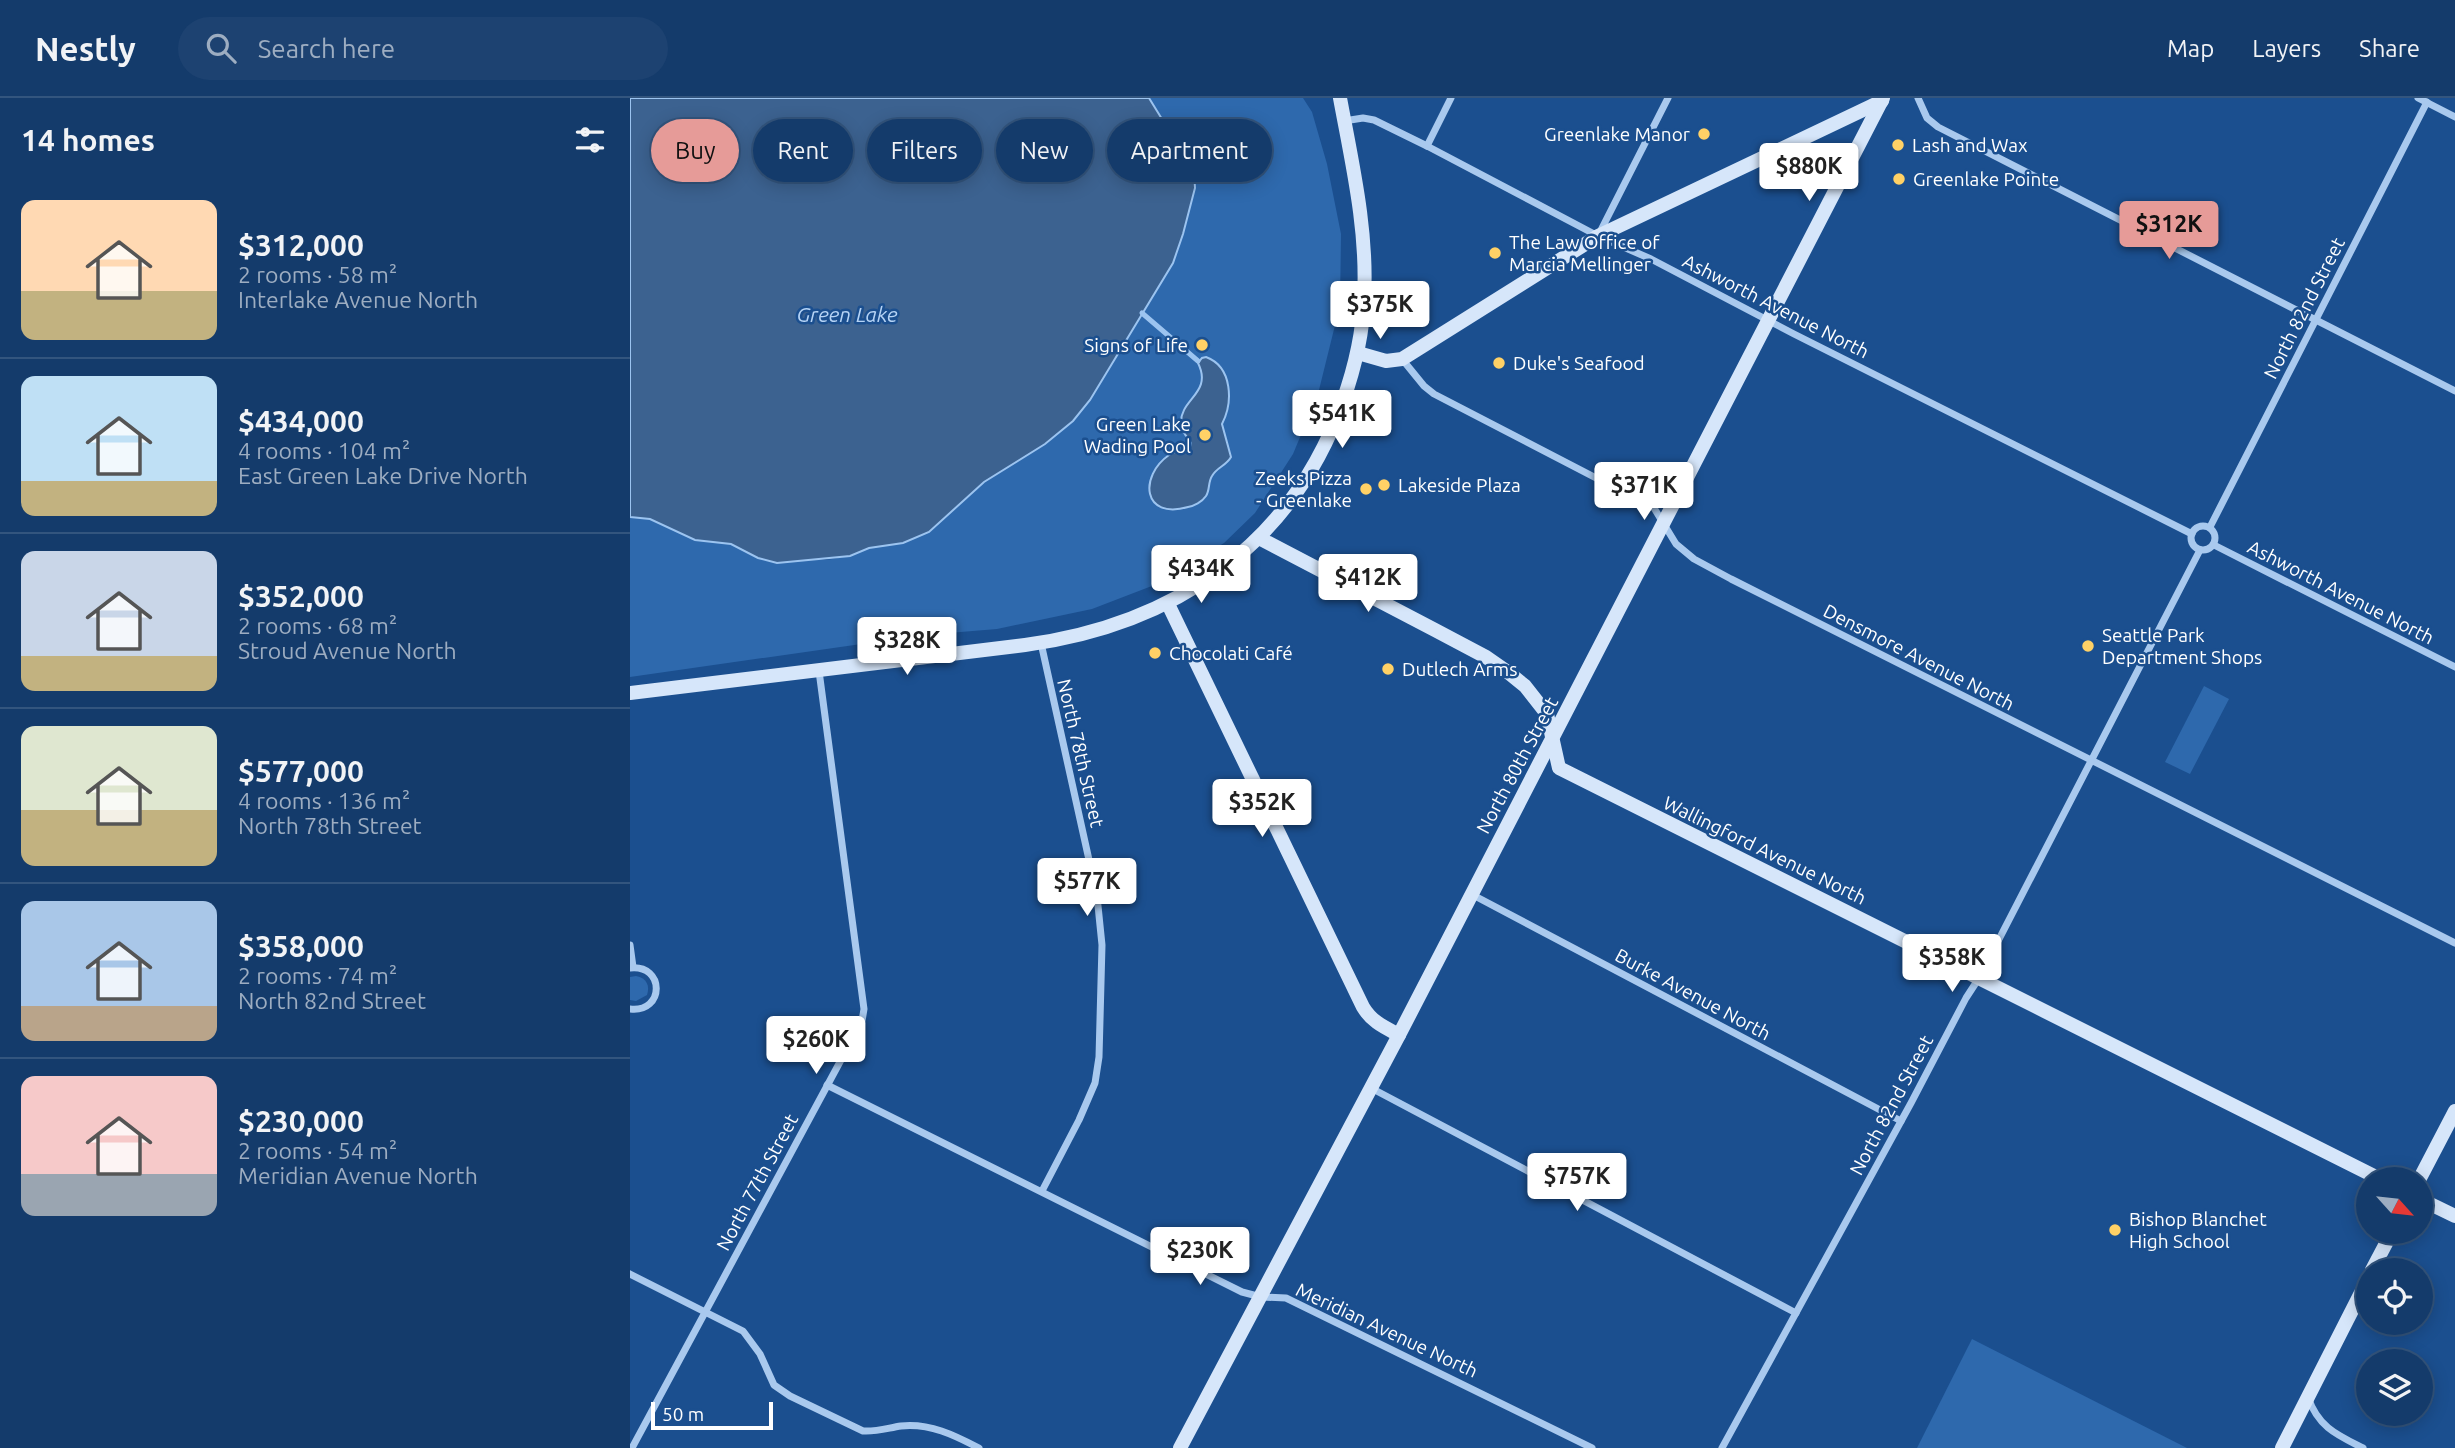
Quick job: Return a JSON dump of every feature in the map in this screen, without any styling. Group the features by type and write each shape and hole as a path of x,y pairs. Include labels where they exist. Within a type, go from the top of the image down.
{"street":[{"path":"630,694 1041,643 1108,628 1168,604 1223,570 1259,538 1290,501 1316,462 1338,414 1358,353 1364,299 1364,258 1340,98"},
{"path":"1427,146 1451,98"},
{"path":"1598,236 1668,98"},
{"path":"1918,98 1927,118 1938,127 2455,391"},
{"path":"2418,98 2455,117"},
{"path":"1358,353 1386,360 1402,359 1598,236 1885,99"},
{"name":"North 80th Street","path":"1180,1448 1399,1035 1885,99"},
{"name":"North 82nd Street","path":"2210,527 2427,103"},
{"name":"Ashworth Avenue North","path":"1345,121 1363,118 1374,120 1598,236 1651,259 1768,321 2192,534"},
{"name":"Densmore Avenue North","path":"1402,359 1434,394 1654,508 1676,544 1694,559 2455,943"},
{"path":"2197,527 2210,527 2215,533 2214,545 2207,550 2200,550 2192,542 2192,534 2197,527"},
{"name":"Wallingford Avenue North","path":"1259,538 1493,662 1525,687 1547,714 1559,768 2356,1167"},
{"name":"Ashworth Avenue North","path":"2214,545 2455,667"},
{"name":"North 82nd Street","path":"1722,1448 1979,978 2200,550"},
{"path":"1168,604 1363,1007 1377,1024 1399,1035"},
{"name":"North 78th Street","path":"1041,643 1097,896 1102,945 1099,1057 1095,1083 1042,1191"},
{"name":"North 77th Street","path":"632,1448 862,1021 864,1009 819,671"},
{"name":"Burke Avenue North","path":"1471,894 1901,1121"},
{"path":"630,945 631,968 649,972 654,978 656,992 645,1008 630,1009"},
{"name":"Meridian Avenue North","path":"827,1084 1242,1292 1290,1300 1591,1448"},
{"path":"1371,1088 1796,1313"},
{"path":"2426,1167 2455,1111"},
{"path":"2433,1205 2455,1216"},
{"path":"630,1274 743,1331 760,1354 774,1385 790,1396 863,1431 925,1426 956,1436 979,1448"},
{"path":"2282,1448 2356,1303"},
{"path":"2308,1397 2313,1410 2330,1431 2363,1448"}],"shaded area":[{"path":"1149,98 1303,98 1312,112 1327,164 1341,234 1340,305 1318,394 1293,454 1255,513 1224,543 1157,584 1092,609 997,629 924,635 630,677 630,517 650,519 695,540 731,544 758,558 826,560 850,556 869,548 903,543 929,532 984,482 1045,444 1073,421 1090,400 1173,263 1183,234 1195,182 1272,182 1272,119 1162,119"},
{"path":"2204,686 2229,699 2190,774 2165,762"},
{"path":"636,976 647,983 648,989 647,995 636,1001 630,1000 630,977"},
{"path":"1972,1339 2187,1448 1917,1448"}],"water":[{"name":"Green Lake","path":"630,98 1149,98 1162,119 1107,119 1107,182 1195,182 1183,234 1173,263 1090,400 1073,421 1045,444 984,482 929,532 903,543 869,548 850,556 777,563 758,558 731,544 695,540 650,519 630,517"},
{"name":"Green Lake Wading Pool","path":"1206,357 1215,362 1226,377 1229,396 1222,424 1231,457 1214,473 1207,494 1200,502 1173,509 1161,507 1154,502 1150,494 1153,474 1159,464 1171,454 1190,447 1191,443 1181,426 1182,415 1202,382 1198,363"}],"waterway":[{"path":"1142,313 1198,361"}],"place":[{"name":"Greenlake Manor","path":"1704,134"},
{"name":"Lash and Wax","path":"1898,145"},
{"name":"Greenlake Pointe","path":"1899,179"},
{"name":"The Law Office of Marcia Mellinger","path":"1495,253"},
{"name":"Signs of Life","path":"1202,345"},
{"name":"Duke's Seafood","path":"1499,363"},
{"name":"Green Lake Wading Pool","path":"1205,435"},
{"name":"Lakeside Plaza","path":"1384,485"},
{"name":"Zeeks Pizza - Greenlake","path":"1366,489"},
{"name":"Seattle Park Department Shops","path":"2088,646"},
{"name":"Chocolati Café","path":"1155,653"},
{"name":"Dutlech Arms","path":"1388,669"},
{"name":"Bishop Blanchet High School","path":"2115,1230"}]}
